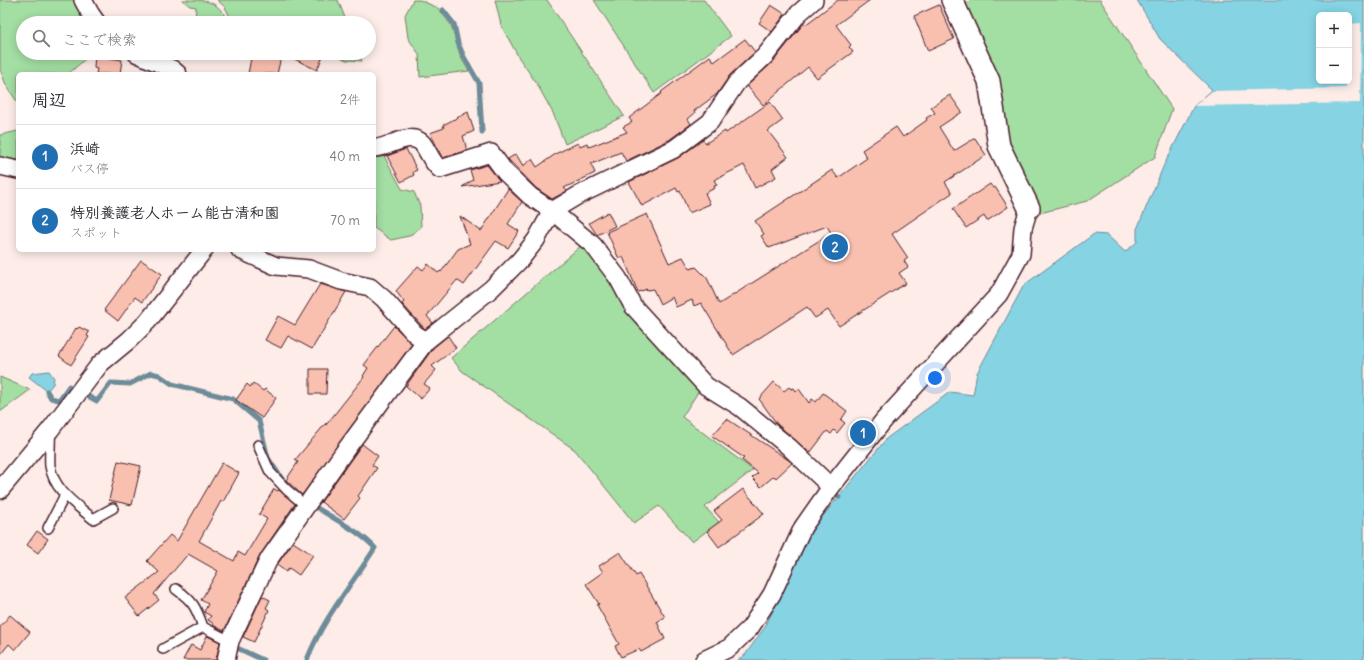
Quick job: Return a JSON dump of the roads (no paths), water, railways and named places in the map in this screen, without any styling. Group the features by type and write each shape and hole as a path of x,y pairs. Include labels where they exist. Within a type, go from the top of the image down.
{"street":[{"path":"84,0 92,16"},
{"path":"226,660 230,641 269,559 426,341 491,289 520,260 536,240 552,211 577,196 674,149 710,122 737,82 765,56 799,13 814,0"},
{"path":"704,660 729,648 750,628 772,594 803,527 831,487 884,420 1000,294 1022,254 1023,228 1029,208 999,146 989,81 952,0"},
{"path":"152,60 176,72"},
{"path":"376,148 384,147 400,140 410,138 421,142 434,164 440,169 491,153 504,172 530,196 552,211 593,244 618,278 633,306 706,386 740,407 789,447 831,487"},
{"path":"0,166 16,170"},
{"path":"0,490 50,430 100,364 130,340 148,321 202,252"},
{"path":"244,252 276,266 309,269 341,281 370,286 384,299 414,334 426,341"}],"lane":[{"path":"50,430 50,466 54,480 65,495 93,519 113,508"},
{"path":"258,445 270,472 286,490 306,506"},
{"path":"48,528 65,495"},
{"path":"176,589 188,597 196,608 203,627 230,641"},
{"path":"163,649 203,627"}],"water":[{"path":"1137,0 1364,0 1364,660 738,660 745,655 765,627 813,528 887,438 950,392 973,395 977,373 1024,285 1094,234 1107,235 1125,252 1137,242 1137,229 1164,165 1194,106 1212,90 1160,39"},
{"path":"49,371 54,378 53,384 47,391 29,377 32,373"}],"waterway":[{"path":"443,10 454,24 458,43 479,83 482,132"},
{"path":"47,391 51,398 59,400 69,386 97,401 111,383 130,384 151,373 159,375 172,384 233,399 259,421 268,458 284,482"},
{"path":"835,493 839,497"},
{"path":"307,660 313,645 329,616 375,548 353,530 311,504"},
{"path":"235,647 263,660"}],"place":[{"name":"特別養護老人ホーム能古清和園","path":"835,247"},
{"name":"浜崎","path":"863,433"}]}
